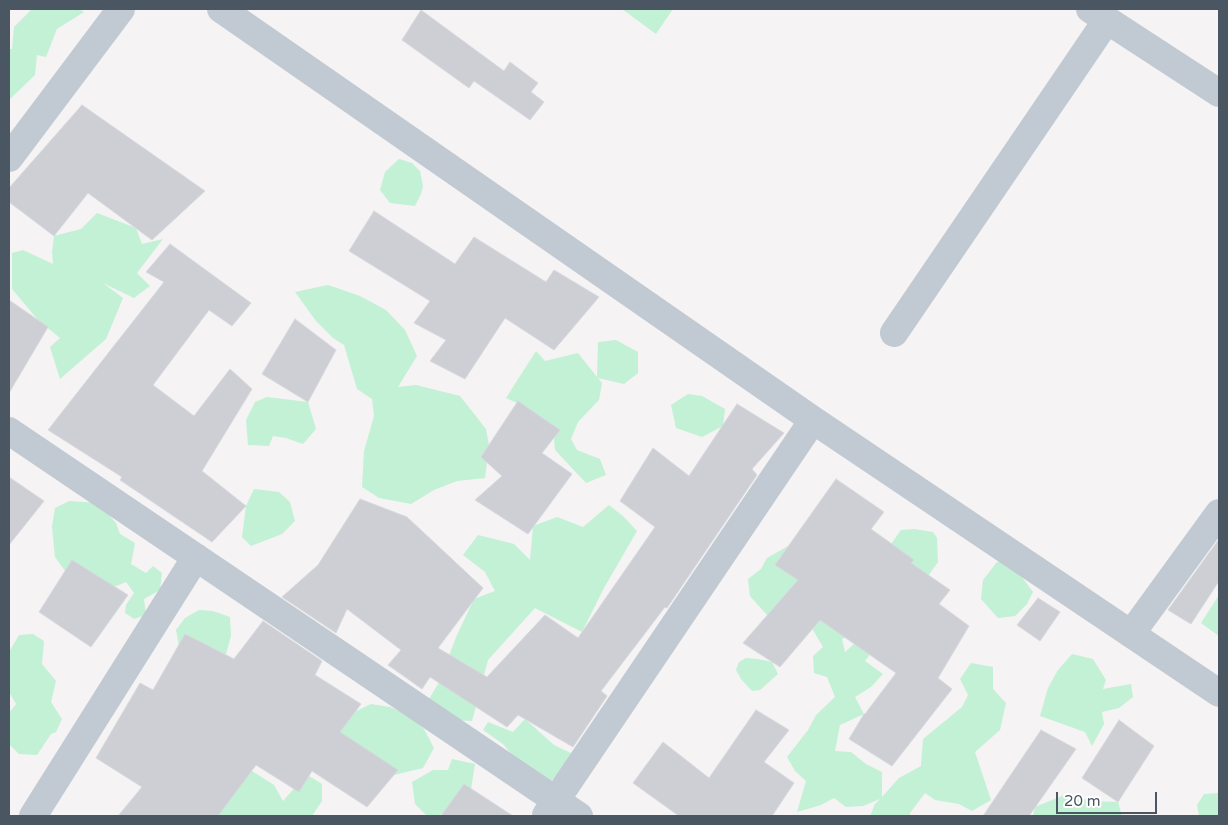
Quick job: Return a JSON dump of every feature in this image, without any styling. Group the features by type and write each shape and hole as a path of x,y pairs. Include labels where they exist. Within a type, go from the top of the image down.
{"street":[{"path":"9,158 121,9"},
{"path":"221,9 812,420 1219,693"},
{"path":"894,333 1098,14 1219,93"},
{"path":"551,808 812,420"},
{"path":"9,431 196,557 551,808 579,816"},
{"path":"1131,634 1219,513"},
{"path":"33,816 196,557"}],"green space":[{"path":"32,9 79,9 84,12 57,29 46,57 37,55 35,75 9,100 9,49 12,49 14,27"},
{"path":"622,9 673,9 656,34"},
{"path":"399,159 412,163 420,171 423,186 415,206 390,203 380,190 385,172"},
{"path":"97,213 136,228 142,244 163,239 137,273 150,286 134,298 103,283 123,298 106,339 60,379 50,347 60,338 38,320 12,289 12,253 23,250 53,264 54,236 81,229"},
{"path":"328,285 360,296 386,310 405,330 417,356 398,387 416,385 460,396 486,429 489,445 485,478 457,481 434,490 411,504 379,498 362,487 364,451 374,416 372,399 357,389 344,345 333,338 316,321 295,292"},
{"path":"616,340 638,352 638,373 624,384 598,378 602,383 599,400 578,422 571,439 577,450 600,459 606,475 586,483 555,450 553,425 528,408 506,398 536,351 545,361 578,353 597,377 598,342"},
{"path":"688,394 702,396 725,409 723,426 702,437 676,428 671,405"},
{"path":"267,397 308,402 316,429 303,444 273,436 269,446 248,445 246,420 255,402"},
{"path":"254,489 279,492 290,502 295,521 282,534 251,546 242,537 246,506"},
{"path":"69,501 99,503 116,523 120,534 135,543 131,564 146,573 153,566 162,573 160,590 144,599 146,615 134,619 125,613 126,605 134,593 126,582 102,592 68,575 55,557 52,527 55,508"},
{"path":"609,505 637,531 604,588 582,632 535,608 488,660 472,721 453,720 429,699 438,684 457,635 474,599 495,591 485,572 463,555 478,535 514,544 530,560 533,526 557,517 583,527"},
{"path":"914,529 933,532 937,538 938,562 926,579 891,544 901,530"},
{"path":"813,542 862,628 842,639 845,652 866,633 876,647 865,661 883,674 871,687 855,697 864,714 840,725 835,751 851,752 866,764 882,772 882,797 899,778 921,766 923,739 962,707 968,695 960,679 971,663 993,667 993,689 1006,703 1000,730 975,752 991,800 972,811 959,804 935,800 925,793 910,813 910,816 870,816 875,804 880,799 863,806 846,807 834,798 821,805 797,812 806,781 795,771 787,757 808,730 816,715 835,697 827,677 814,673 813,656 823,647 813,630 792,616 767,615 750,596 748,579 761,569 767,558 788,546"},
{"path":"1010,561 1033,592 1027,604 1015,616 998,618 981,599 983,580 997,562"},
{"path":"1219,595 1219,636 1201,623"},
{"path":"199,610 213,611 230,617 231,636 226,654 209,661 180,652 176,630 185,618"},
{"path":"33,634 44,641 42,664 56,681 51,702 62,719 56,732 51,734 37,755 19,754 9,744 9,713 16,704 9,692 9,652 19,635"},
{"path":"1072,654 1093,659 1106,680 1103,689 1131,684 1133,697 1119,708 1102,712 1104,724 1092,746 1085,732 1040,716 1048,688 1058,670"},
{"path":"746,658 772,662 778,674 760,690 752,691 736,670 739,662"},
{"path":"371,704 390,707 411,716 424,729 434,748 423,768 394,775 332,728 348,715"},
{"path":"525,719 554,745 573,754 563,771 551,781 524,770 503,744 483,730 488,722 513,732"},
{"path":"452,759 475,764 470,796 453,810 436,816 427,816 415,804 412,782 433,770 448,770"},
{"path":"252,771 274,785 283,801 298,784 309,776 322,784 322,801 312,816 215,816 219,797 235,773"},
{"path":"1069,793 1089,801 1118,802 1122,816 1033,816 1035,807"},
{"path":"1219,793 1219,816 1199,816 1197,805 1204,794"}],"building":[{"path":"421,10 504,71 510,62 538,83 531,92 544,102 530,120 474,81 469,88 402,40"},
{"path":"82,105 205,191 152,240 88,193 54,236 9,202 9,188"},
{"path":"374,211 455,264 474,237 546,282 554,270 599,297 554,350 505,318 465,379 430,361 446,340 414,323 430,301 349,251"},
{"path":"170,244 251,303 232,326 209,310 153,385 194,416 230,369 252,389 202,471 246,506 212,542 120,480 122,477 48,430 164,282 146,272"},
{"path":"9,300 48,327 9,393"},
{"path":"295,319 336,350 308,402 262,374"},
{"path":"518,401 560,430 542,453 572,474 528,534 475,500 502,476 481,457"},
{"path":"737,404 784,433 752,469 757,475 667,608 665,607 601,691 607,696 573,747 518,715 507,727 430,677 422,689 388,665 401,650 347,609 336,633 282,597 318,565 360,499 407,517 483,588 438,648 487,677 545,615 578,638 655,527 620,501 653,448 689,476"},
{"path":"9,477 44,501 9,545"},
{"path":"836,479 884,512 871,529 914,560 911,563 950,590 939,604 969,626 938,678 952,689 892,766 849,739 864,714 896,673 820,620 780,667 743,643 798,580 775,565"},
{"path":"1219,539 1219,581 1191,624 1168,610"},
{"path":"72,560 128,595 91,647 39,612"},
{"path":"1038,598 1060,612 1040,641 1017,625"},
{"path":"263,621 322,661 315,675 361,704 340,732 398,770 367,807 312,771 299,792 256,765 218,816 118,816 142,787 96,758 140,683 153,690 185,634 234,659"},
{"path":"756,710 789,730 764,762 794,783 772,816 679,816 633,783 663,742 709,778"},
{"path":"1119,720 1154,746 1118,802 1082,778"},
{"path":"1041,730 1076,749 1029,816 983,816"},
{"path":"464,784 513,816 441,816"}]}
